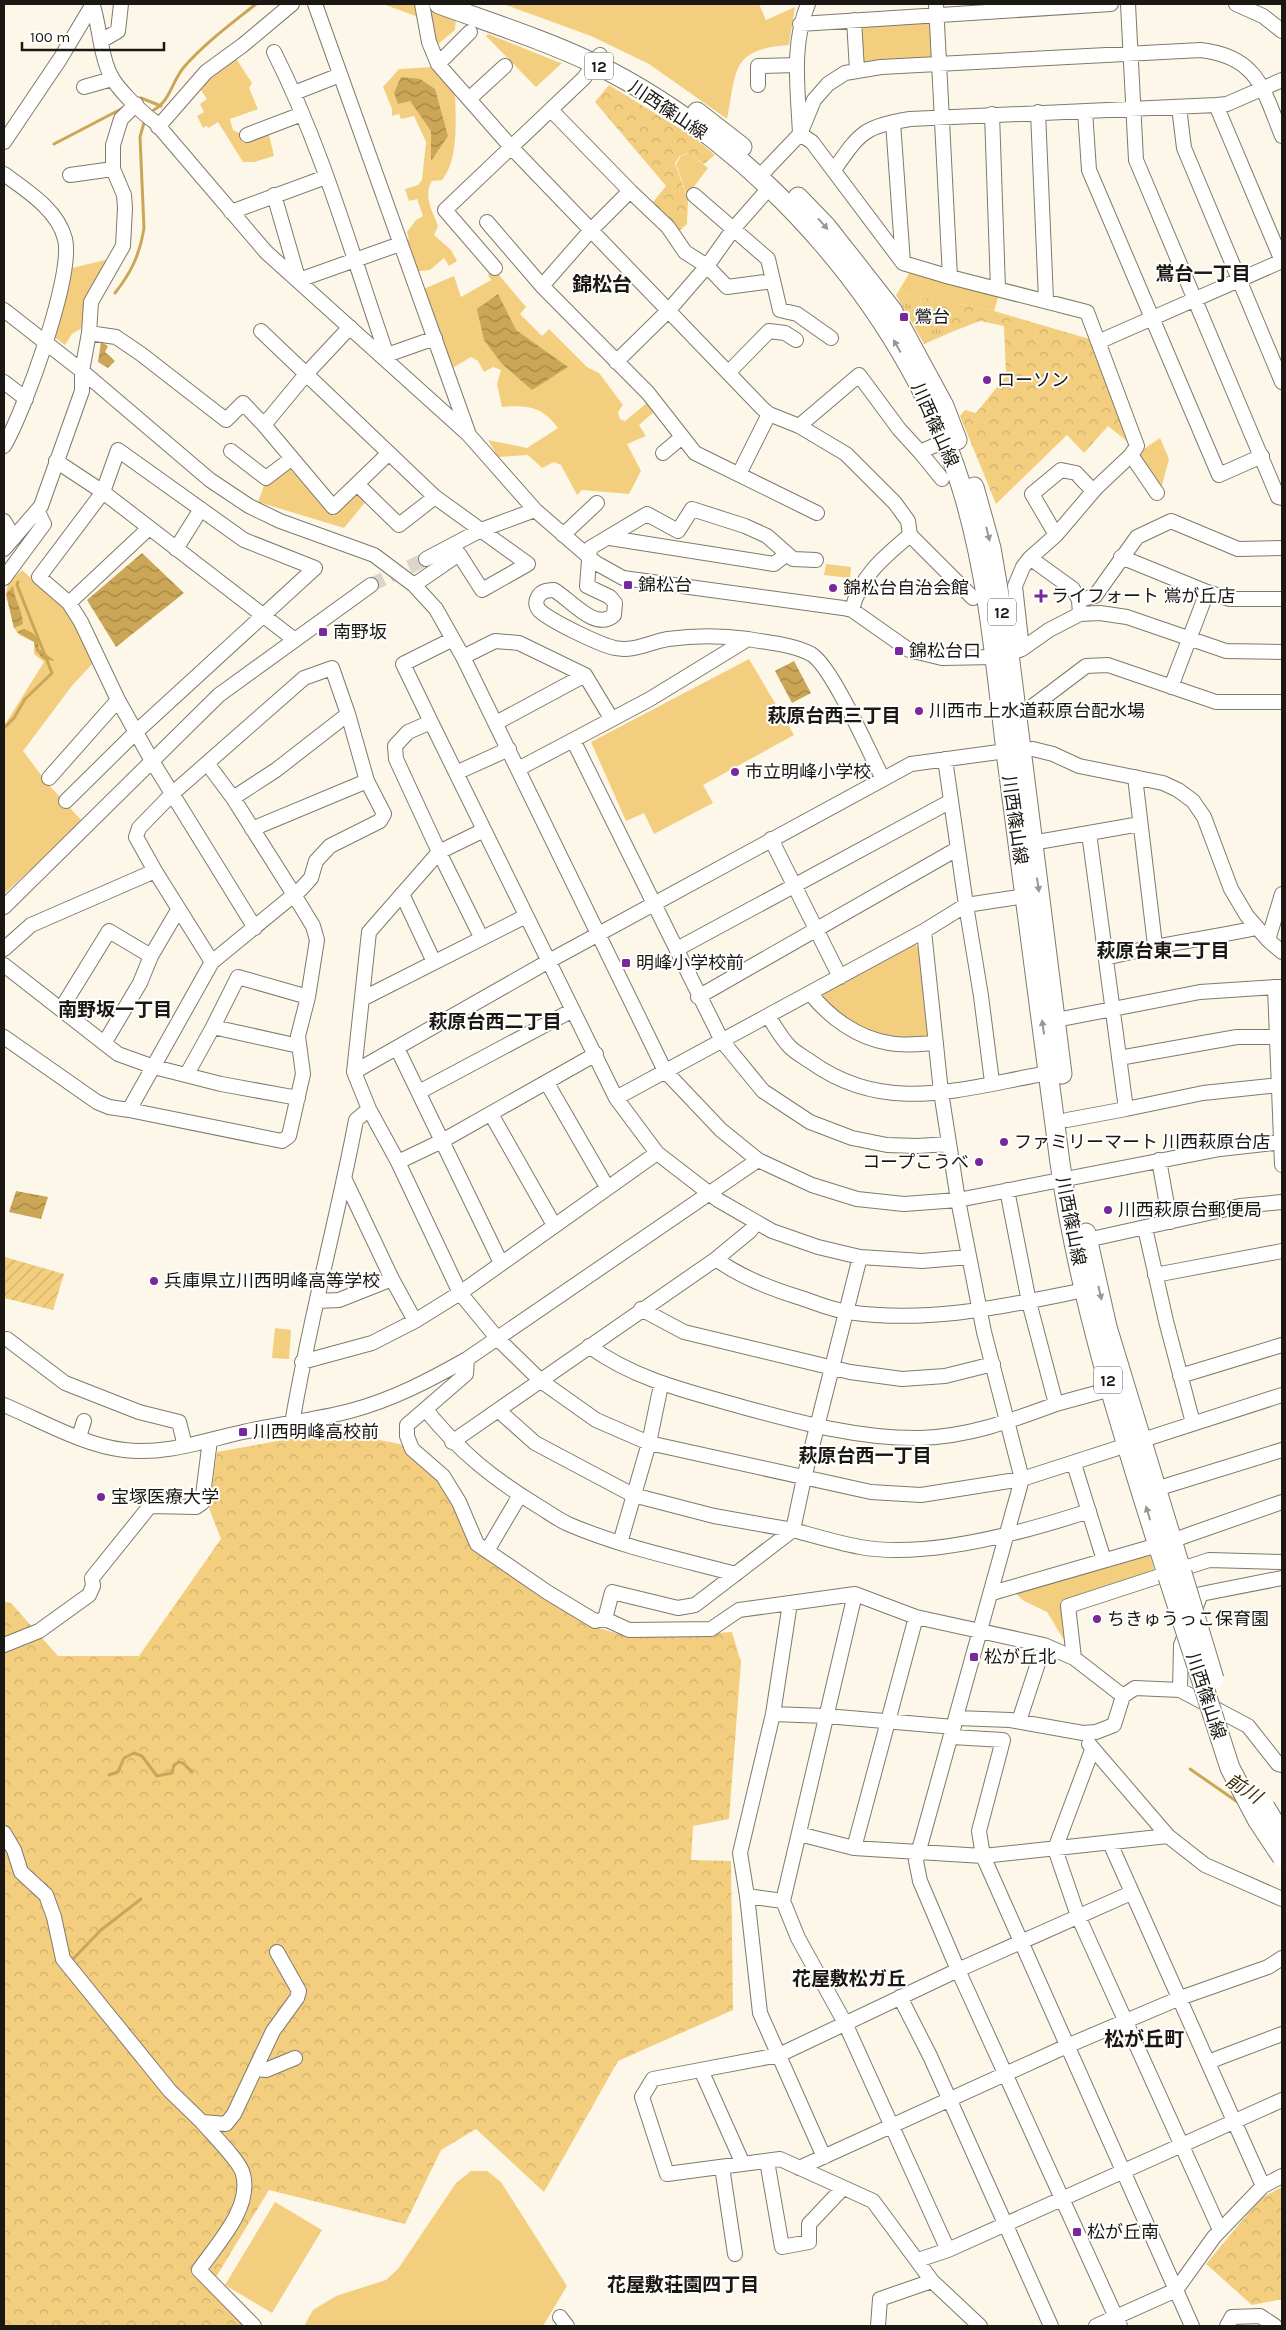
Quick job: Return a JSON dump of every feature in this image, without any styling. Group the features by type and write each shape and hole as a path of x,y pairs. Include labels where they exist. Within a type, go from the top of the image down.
{"main road":[{"name":"川西篠山線","path":"439,4 468,8 597,59 626,67 690,107 765,177 826,226 892,310 944,406 950,439 976,492 991,548 1009,653 1025,896 1049,1073 1069,1178 1084,1290 1110,1389 1156,1489 1165,1543"},
{"name":"川西篠山線","path":"1014,750 1032,843 1056,1020 1068,1120 1069,1178 1087,1240 1135,1443 1230,1768 1258,1821 1282,1857"},
{"name":"川西篠山線","path":"1174,1573 1236,1748 1254,1789 1282,1835"}],"street":[{"path":"101,41 118,31 122,4"},
{"path":"4,578 40,517 56,461 82,391 82,371 89,333 91,302 123,246 126,208 124,195 113,169 113,145 121,119 147,116 243,45 292,4"},
{"path":"315,4 380,180 400,244 468,434"},
{"path":"422,4 429,42 438,64 510,147 769,414 798,426 846,454 881,488 908,520 910,535 973,598"},
{"path":"800,134 797,66 800,24 808,4"},
{"path":"800,24 854,20 936,9 1111,4"},
{"path":"1128,4 1136,160 1278,497 1282,498"},
{"path":"1236,4 1263,16 1282,31"},
{"path":"93,5 112,79 147,116 266,252 299,279 350,328 389,360 468,434 535,510 605,570 623,578 852,610 909,650 942,658 1009,653 1080,614 1100,613 1127,617 1189,640 1226,651 1282,652"},
{"path":"4,142 93,5"},
{"path":"936,9 950,277"},
{"path":"854,20 857,70"},
{"path":"438,64 470,32"},
{"path":"616,362 669,310 707,266 734,228 765,177 800,134 814,100 828,84 845,73 857,70 938,63 1201,50 1223,53 1243,64 1257,77 1282,136"},
{"path":"274,52 294,93 326,177 389,360"},
{"path":"495,268 445,210 551,110 597,59"},
{"path":"469,99 505,66"},
{"path":"758,85 758,66 797,66"},
{"path":"294,93 340,75"},
{"path":"84,87 112,79"},
{"path":"834,170 863,133 877,125 942,117 992,114 1227,104 1282,80"},
{"path":"1098,342 1282,261 1216,105"},
{"path":"1179,107 1184,148 1282,382"},
{"path":"551,110 668,227 685,252 707,266 727,287 773,281"},
{"path":"1085,111 1089,170 1219,475 1262,456"},
{"path":"1038,112 1046,300"},
{"path":"247,135 302,114"},
{"path":"992,114 998,289"},
{"path":"894,122 903,263"},
{"path":"800,134 812,142 903,263 1087,312 1137,446 1093,491 1056,536 1030,558 1023,567 1015,586 1009,653"},
{"path":"70,175 113,169"},
{"path":"4,174 32,195 54,217 65,239 66,256 58,302 26,399 4,445"},
{"path":"231,212 326,177"},
{"path":"542,286 591,230 630,190"},
{"path":"274,195 299,279"},
{"path":"694,195 768,259 780,310 797,314 830,338"},
{"path":"487,222 542,286 648,393 694,452 817,513"},
{"path":"299,279 400,244"},
{"path":"4,310 82,371 210,480 250,506 280,521 374,554 414,585 436,609 463,656 665,1071 721,1130 758,1160 812,1185 857,1198 904,1204 958,1200 1220,1149 1281,1142"},
{"path":"264,425 307,373 350,328"},
{"path":"261,331 435,497 528,564 482,590 459,554 414,585"},
{"path":"728,373 769,331 785,333 796,340"},
{"path":"89,333 116,337 226,420 243,403 333,507 389,453"},
{"path":"389,360 435,338"},
{"path":"798,426 859,375 899,429 942,479"},
{"path":"4,382 26,399"},
{"path":"739,474 769,414"},
{"path":"663,453 682,437"},
{"path":"920,452 950,439"},
{"path":"66,801 136,732 262,614 315,568 244,540 118,450 103,492 39,577 69,603 81,622 118,700 136,732 152,761 255,928"},
{"path":"231,451 266,478 291,459"},
{"path":"1131,454 1157,493"},
{"path":"56,461 103,492 296,640"},
{"path":"1056,536 1032,494 1061,470 1076,473 1093,491"},
{"path":"357,484 399,525 435,497"},
{"path":"563,534 598,503"},
{"path":"176,549 201,509"},
{"path":"426,559 481,530 535,510"},
{"path":"816,560 793,559 767,536 745,526 692,510 678,531 647,514 610,538 590,548 586,586 610,597 615,603 614,615 608,620 600,621 554,590 546,591 538,596 536,604 538,610 553,621 614,648 630,650 665,640 704,634 794,647 813,655 832,679 883,779"},
{"path":"4,549 14,538 40,517"},
{"path":"4,521 14,538"},
{"path":"1080,600 1095,596 1137,537 1171,521 1238,549 1282,548"},
{"path":"69,603 149,528"},
{"path":"852,610 856,594 874,566 910,535"},
{"path":"610,538 774,564 787,554"},
{"path":"1122,557 1207,592 1230,598 1282,598"},
{"path":"1030,558 1073,589 1080,600 1080,614"},
{"path":"4,907 220,695 371,585"},
{"path":"1171,687 1207,592"},
{"path":"518,769 650,699 748,639"},
{"path":"453,640 403,664 458,772 484,830 616,1098 657,1153 708,1193 756,1222 792,1239 860,1257 922,1261 969,1257"},
{"path":"463,656 494,641 520,643 585,675 611,718"},
{"path":"1030,709 1086,666 1108,665 1216,702 1282,702"},
{"path":"128,1110 212,962 255,928 311,878 316,861 330,846 380,821 384,814 367,781 348,714 332,668 304,678 172,792 139,828 136,837 178,910 212,962"},
{"path":"496,723 585,675"},
{"path":"49,778 118,700"},
{"path":"233,798 276,770 348,714"},
{"path":"431,722 408,732 395,746 396,759 481,937"},
{"path":"573,740 677,949 698,997 728,1051 763,1091 810,1122 852,1138 887,1145 949,1144"},
{"path":"458,772 508,749"},
{"path":"354,1072 549,961 911,764 1014,750 1046,752 1080,766 1163,783 1178,790 1193,801 1208,825 1231,889 1256,928 1282,952"},
{"path":"945,759 992,1082"},
{"path":"4,1037 97,1102 109,1107 282,1141 289,1136 303,1074 298,1036 308,997 317,940 312,926 252,828 207,763"},
{"path":"1135,777 1155,945"},
{"path":"252,828 367,781"},
{"path":"677,949 951,800"},
{"path":"1032,843 1140,824"},
{"path":"484,830 439,852 369,932 354,1072 369,1109 398,1162 460,1293 498,1338 540,1381 596,1420 649,1443 871,1492 920,1495 1022,1479 1074,1464 1282,1395"},
{"path":"1088,833 1126,1109"},
{"path":"771,839 840,977"},
{"path":"698,997 957,849"},
{"path":"4,949 31,925 155,871"},
{"path":"402,894 434,962"},
{"path":"1268,940 1282,894"},
{"path":"616,1098 924,931 966,905 1025,896"},
{"path":"104,1042 140,983 151,956 178,910"},
{"path":"362,999 481,937 526,916"},
{"path":"1106,958 1155,945 1204,939 1256,928"},
{"path":"61,1009 109,931 151,956"},
{"path":"924,931 941,1092 958,1200 980,1312 1022,1479 981,1633 916,1861 920,1881 958,1970 1118,2322"},
{"path":"4,966 118,1054 154,1067 220,1084 298,1098"},
{"path":"187,1074 238,978 308,997"},
{"path":"1056,1020 1200,992 1279,987 1278,1037 1282,1165"},
{"path":"810,993 831,1016 848,1028 869,1037 889,1043 936,1043"},
{"path":"419,1092 573,1010"},
{"path":"768,1016 790,1047 832,1077 854,1086 896,1094 941,1092 1049,1073"},
{"path":"213,1027 299,1046"},
{"path":"1119,1058 1237,1037 1278,1037"},
{"path":"397,1048 501,1263"},
{"path":"398,1162 442,1141 596,1054"},
{"path":"547,1083 607,1187"},
{"path":"1068,1120 1203,1093 1280,1085"},
{"path":"292,1424 302,1362 345,1180 356,1120 369,1109"},
{"path":"491,1114 554,1225"},
{"path":"302,1362 372,1343 415,1321 460,1293 657,1153"},
{"path":"4,1405 101,1446 124,1450 169,1450 352,1411 391,1397 429,1380 467,1359 758,1160"},
{"path":"1160,1160 1170,1222"},
{"path":"345,1180 392,1279 415,1321"},
{"path":"1007,1190 1029,1302 1056,1404"},
{"path":"1087,1240 1240,1206 1282,1202"},
{"path":"452,1442 716,1259 750,1231 756,1222"},
{"path":"1145,1228 1155,1275 1193,1423"},
{"path":"1155,1275 1282,1251"},
{"path":"605,1619 612,1592 678,1608 695,1605 793,1530 804,1478 860,1257"},
{"path":"716,1259 732,1272 781,1292 847,1312 916,1316 980,1312 1084,1290"},
{"path":"317,1301 339,1300 392,1279"},
{"path":"641,1310 684,1332 833,1368 902,1379 945,1376 992,1364"},
{"path":"7,1339 65,1383 139,1412 179,1422 185,1446"},
{"path":"1180,1376 1282,1344"},
{"path":"589,1346 611,1363 661,1384 818,1426 853,1433 921,1438 979,1431 1056,1404 1110,1389"},
{"path":"467,1359 466,1374 407,1425 407,1436 412,1449 443,1476 459,1502 477,1544 547,1592 595,1621 605,1619 629,1630 711,1629 739,1610 855,1594 916,1617 981,1633 1044,1645 1074,1658 1123,1696"},
{"path":"620,1543 649,1443 661,1384"},
{"path":"426,1410 452,1442 478,1465 520,1495 566,1523 620,1543 736,1574"},
{"path":"498,1410 535,1443 634,1495 714,1516 793,1530 861,1548 915,1550 1033,1529 1089,1512"},
{"path":"79,1437 84,1421"},
{"path":"4,1645 39,1631 89,1595 93,1586 92,1578 150,1506 196,1507 202,1503 210,1440"},
{"path":"1156,1489 1282,1450"},
{"path":"1074,1464 1104,1560"},
{"path":"486,1551 520,1495"},
{"path":"992,1593 1165,1543 1282,1502"},
{"path":"1074,1658 1068,1606 1174,1573 1209,1560 1282,1562"},
{"path":"1180,1690 1181,1645 1201,1594 1282,1578"},
{"path":"855,1594 783,1901 798,1938 845,2023 948,2250"},
{"path":"790,1603 773,1714 740,1853 747,1896 760,2013 824,2157"},
{"path":"854,1848 916,1617"},
{"path":"1019,1721 1044,1645"},
{"path":"773,1714 826,1716 888,1723 954,1727 1019,1721 1083,1733 1096,1732 1114,1726 1123,1696 1135,1688 1180,1690 1248,1726 1278,1764 1282,1765"},
{"path":"954,1727 1003,1740 979,1830 983,1856 1192,2326"},
{"path":"1083,1733 1092,1750 1168,1836 1205,1865 1282,1898"},
{"path":"1092,1750 1055,1849 1078,1916 1124,2022 1220,2230"},
{"path":"4,1833 14,1850 22,1872 46,1895 54,1916 64,1959 170,2091 202,2122 243,2172 244,2194 234,2219 200,2270 254,2326"},
{"path":"799,1834 854,1848 983,1856 1168,1836"},
{"path":"1110,1843 1263,2186"},
{"path":"980,2326 932,2281 873,2201 780,2159 667,2174 642,2097 653,2079 779,2055 958,1970 1131,1893"},
{"path":"747,1896 783,1901"},
{"path":"202,2122 226,2124 234,2114 273,2031 297,1998 299,1991 292,1969 277,1952"},
{"path":"798,2168 1067,2046 1180,1998 1268,1967 1282,1958"},
{"path":"900,1997 949,2099 1051,2326"},
{"path":"1208,2062 1282,2034"},
{"path":"256,2069 266,2070 295,2058"},
{"path":"701,2070 743,2164"},
{"path":"918,2260 948,2250 1233,2120 1282,2100"},
{"path":"767,2161 782,2247 809,2242 809,2224 843,2188"},
{"path":"722,2167 735,2254"},
{"path":"1096,2326 1118,2322 1176,2290 1220,2230 1263,2186 1282,2176"},
{"path":"878,2326 880,2299 932,2281"},
{"path":"1227,2326 1232,2317 1260,2316 1275,2326"}],"green space":[{"path":"383,4 457,4 455,30 438,44 434,41 429,21"},
{"path":"503,4 759,4 766,20 795,7 789,45 756,51 746,57 740,65 735,75 727,119 649,64 591,36"},
{"path":"936,14 938,63 857,70 854,20"},
{"path":"488,34 562,63 536,87 486,36"},
{"path":"233,54 252,83 249,88 258,109 230,119 233,130 239,133 243,143 268,131 274,156 254,162 243,162 218,122 209,128 206,126 203,128 197,116 204,112 200,104 207,99 198,86"},
{"path":"433,67 455,88 456,124 454,149 448,171 442,180 432,181 429,187 428,198 438,226 434,235 451,250 457,261 449,266 444,258 430,270 412,272 401,243 409,239 407,232 416,220 423,216 417,199 409,201 405,189 418,185 422,180 426,142 414,116 401,119 399,114 392,116 392,109 383,87 399,69"},
{"path":"609,85 692,136 715,155 704,164 688,153 680,156 675,163 688,200 687,224 678,232 653,202 666,186 595,102"},
{"path":"689,153 708,168 687,196 676,164 681,156"},
{"path":"109,259 83,301 85,326 72,334 65,345 53,336 72,268"},
{"path":"493,268 526,307 520,314 542,336 549,329 587,367 599,373 623,405 618,412 620,419 625,421 648,402 655,411 639,425 646,436 627,444 641,471 629,494 582,490 577,495 561,465 554,462 542,468 528,455 498,457 488,440 527,448 558,428 546,415 533,408 519,406 502,407 497,384 501,370 493,367 484,372 478,361 471,357 449,370 421,290 454,276 461,297 491,280 488,275"},
{"path":"910,272 999,294 994,311 898,292"},
{"path":"898,292 919,296 923,307 954,331 924,344 896,295"},
{"path":"919,296 994,311 1093,340 1128,442 1108,426 1084,453 1067,435 996,504 960,416 965,410 976,413 1006,376 1004,326 980,321 954,331 923,307"},
{"path":"1160,438 1169,459 1161,489 1138,453"},
{"path":"290,469 334,516 357,492 367,500 344,528 258,502 265,483"},
{"path":"826,564 851,567 850,578 824,575"},
{"path":"22,570 69,612 93,663 71,687 23,751 48,784 83,822 4,894 4,726 44,662 34,654 34,642 19,635 14,628 6,594 8,583"},
{"path":"749,659 794,735 703,785 713,803 654,834 644,813 626,821 591,742"},
{"path":"914,942 918,948 929,1033 925,1038 891,1037 869,1032 840,1017 821,997 821,995"},
{"path":"4,1253 5,1257 64,1274 53,1310 4,1298"},
{"path":"275,1328 291,1330 289,1359 272,1358"},
{"path":"332,1431 400,1444 438,1477 474,1550 592,1626 633,1638 732,1632 741,1662 729,1819 693,1826 691,1860 731,1861 733,2010 618,2061 544,2192 476,2129 441,2150 405,2224 269,2190 213,2282 261,2326 4,2326 4,1602 11,1603 58,1656 139,1656 221,1539 209,1508 217,1452"},
{"path":"1149,1552 1154,1570 1086,1592 1064,1605 1061,1613 1064,1640 1047,1612 1024,1601 1016,1594"},
{"path":"471,2171 487,2171 501,2182 567,2286 543,2326 304,2326 313,2310 336,2296 386,2280 398,2269 456,2183"},
{"path":"1282,2187 1282,2299 1252,2305 1206,2264 1261,2198"},
{"path":"275,2202 322,2230 272,2313 225,2285"}],"water":[{"path":"401,77 420,79 435,89 448,136 431,161 431,131 410,101 398,104 394,93"},
{"path":"498,294 516,330 568,367 532,390 502,364 484,340 477,309"},
{"path":"101,342 108,346 105,352 115,361 108,368 98,362"},
{"path":"142,553 184,593 116,647 87,600"},
{"path":"13,586 23,624 14,628 6,594"},
{"path":"24,629 34,634 39,649 55,661 43,659 36,651 34,642 17,632"},
{"path":"794,661 811,693 792,703 775,671"},
{"path":"16,1191 48,1197 41,1219 9,1212"}],"waterway":[{"path":"150,112 157,108 166,98 179,73 192,58 218,34 256,4"},
{"path":"137,100 141,98 161,106"},
{"path":"54,144 125,107"},
{"path":"115,293 134,263 144,228 140,137 145,119"},
{"path":"4,728 14,718 25,699 52,673 17,585 18,582"},
{"path":"109,1775 118,1772 124,1758 134,1753 142,1756 157,1776 172,1773 174,1765 179,1762 183,1763 192,1772"},
{"name":"前川","path":"1190,1769 1239,1803"},
{"path":"73,1959 101,1930 141,1899"}],"tunnel":[{"path":"371,585 426,559"}],"place":[{"name":"鶯台","path":"904,317"},
{"name":"ローソン","path":"987,380"},
{"name":"錦松台","path":"628,585"},
{"name":"錦松台自治会館","path":"833,588"},
{"name":"ライフォート 鴬が丘店","path":"1041,596"},
{"name":"南野坂","path":"323,632"},
{"name":"錦松台口","path":"899,651"},
{"name":"川西市上水道萩原台配水場","path":"919,711"},
{"name":"市立明峰小学校","path":"735,772"},
{"name":"明峰小学校前","path":"626,963"},
{"name":"ファミリーマート 川西萩原台店","path":"1004,1142"},
{"name":"コープこうべ","path":"979,1162"},
{"name":"川西萩原台郵便局","path":"1108,1210"},
{"name":"兵庫県立川西明峰高等学校","path":"154,1281"},
{"name":"川西明峰高校前","path":"243,1432"},
{"name":"宝塚医療大学","path":"101,1497"},
{"name":"ちきゅうっこ保育園","path":"1097,1619"},
{"name":"松が丘北","path":"974,1657"},
{"name":"松が丘南","path":"1077,2232"}],"district":[{"name":"鴬台一丁目","path":"1203,273"},
{"name":"錦松台","path":"602,284"},
{"name":"萩原台西三丁目","path":"834,715"},
{"name":"萩原台東二丁目","path":"1163,950"},
{"name":"南野坂一丁目","path":"115,1009"},
{"name":"萩原台西二丁目","path":"495,1021"},
{"name":"萩原台西一丁目","path":"865,1455"},
{"name":"花屋敷松ガ丘","path":"849,1978"},
{"name":"松が丘町","path":"1144,2039"},
{"name":"花屋敷荘園四丁目","path":"683,2284"}]}
